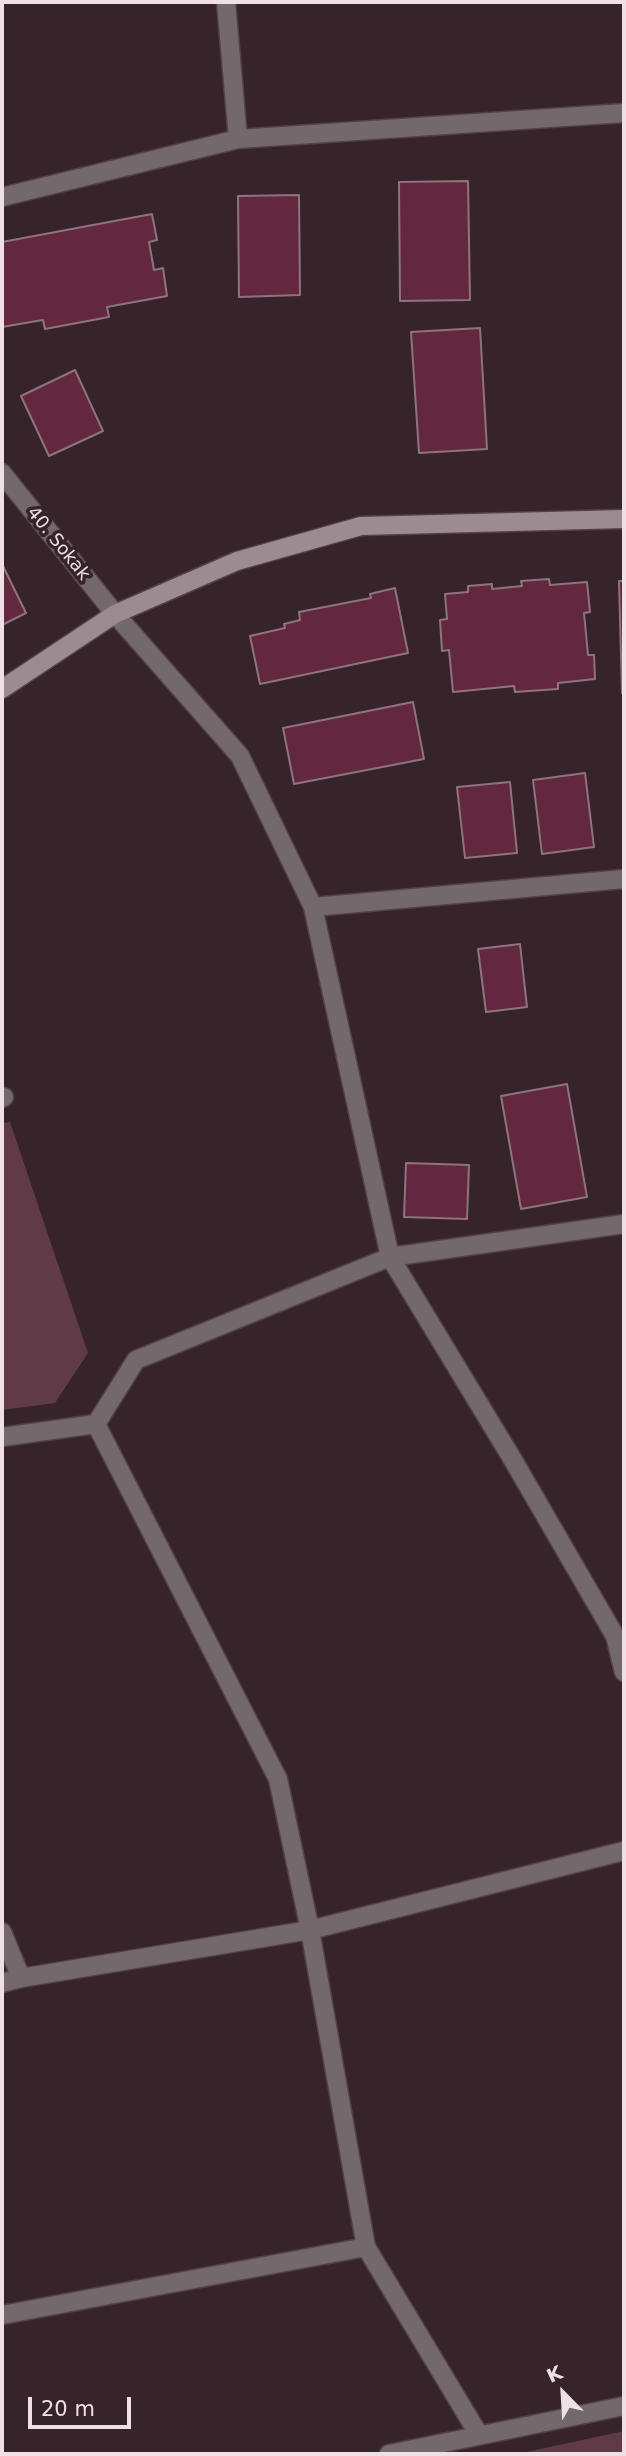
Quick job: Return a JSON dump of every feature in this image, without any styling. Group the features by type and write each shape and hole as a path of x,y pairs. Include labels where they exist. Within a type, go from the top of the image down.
{"street":[{"path":"226,2 238,139"},
{"path":"2,197 238,139 624,113"},
{"name":"40. Sokak","path":"2,473 115,614 240,756 313,907 390,1257 513,1460 615,1636 624,1672"},
{"path":"2,689 115,614 237,561 361,526 624,519"},
{"path":"313,907 624,879"},
{"path":"2,1437 96,1423 136,1360 390,1257 624,1224"},
{"path":"96,1423 278,1779 310,1930 366,2247 479,2435"},
{"path":"2,1983 310,1930 624,1851"},
{"path":"2,1932 21,1978"},
{"path":"2,2315 366,2247"},
{"path":"389,2454 624,2406"}],"shaded area":[{"path":"10,1122 88,1353 55,1403 2,1410 2,1123"},
{"path":"624,2431 624,2454 517,2454"}],"building":[{"path":"468,181 470,300 400,301 399,182"},
{"path":"299,195 300,295 239,297 238,196"},
{"path":"152,214 157,240 149,242 154,270 163,268 167,296 107,307 109,317 45,329 43,320 2,327 2,242"},
{"path":"480,328 487,449 419,453 411,332"},
{"path":"75,370 103,431 49,456 21,396"},
{"path":"2,564 26,613 2,625"},
{"path":"549,579 550,585 587,582 590,612 584,613 588,655 594,655 595,679 558,683 558,689 515,692 514,686 453,692 449,650 442,651 440,620 447,619 445,594 468,592 468,586 492,584 492,589 522,586 521,581"},
{"path":"619,581 624,581 624,693 622,693"},
{"path":"395,588 408,653 260,684 250,636 285,628 284,624 300,620 299,612 371,598 370,594"},
{"path":"413,702 424,759 294,784 283,728"},
{"path":"585,773 594,847 542,854 533,780"},
{"path":"510,782 517,853 465,858 457,787"},
{"path":"520,944 527,1007 486,1012 478,949"},
{"path":"567,1084 587,1197 521,1209 501,1096"},
{"path":"406,1163 469,1165 467,1219 404,1217"}]}
